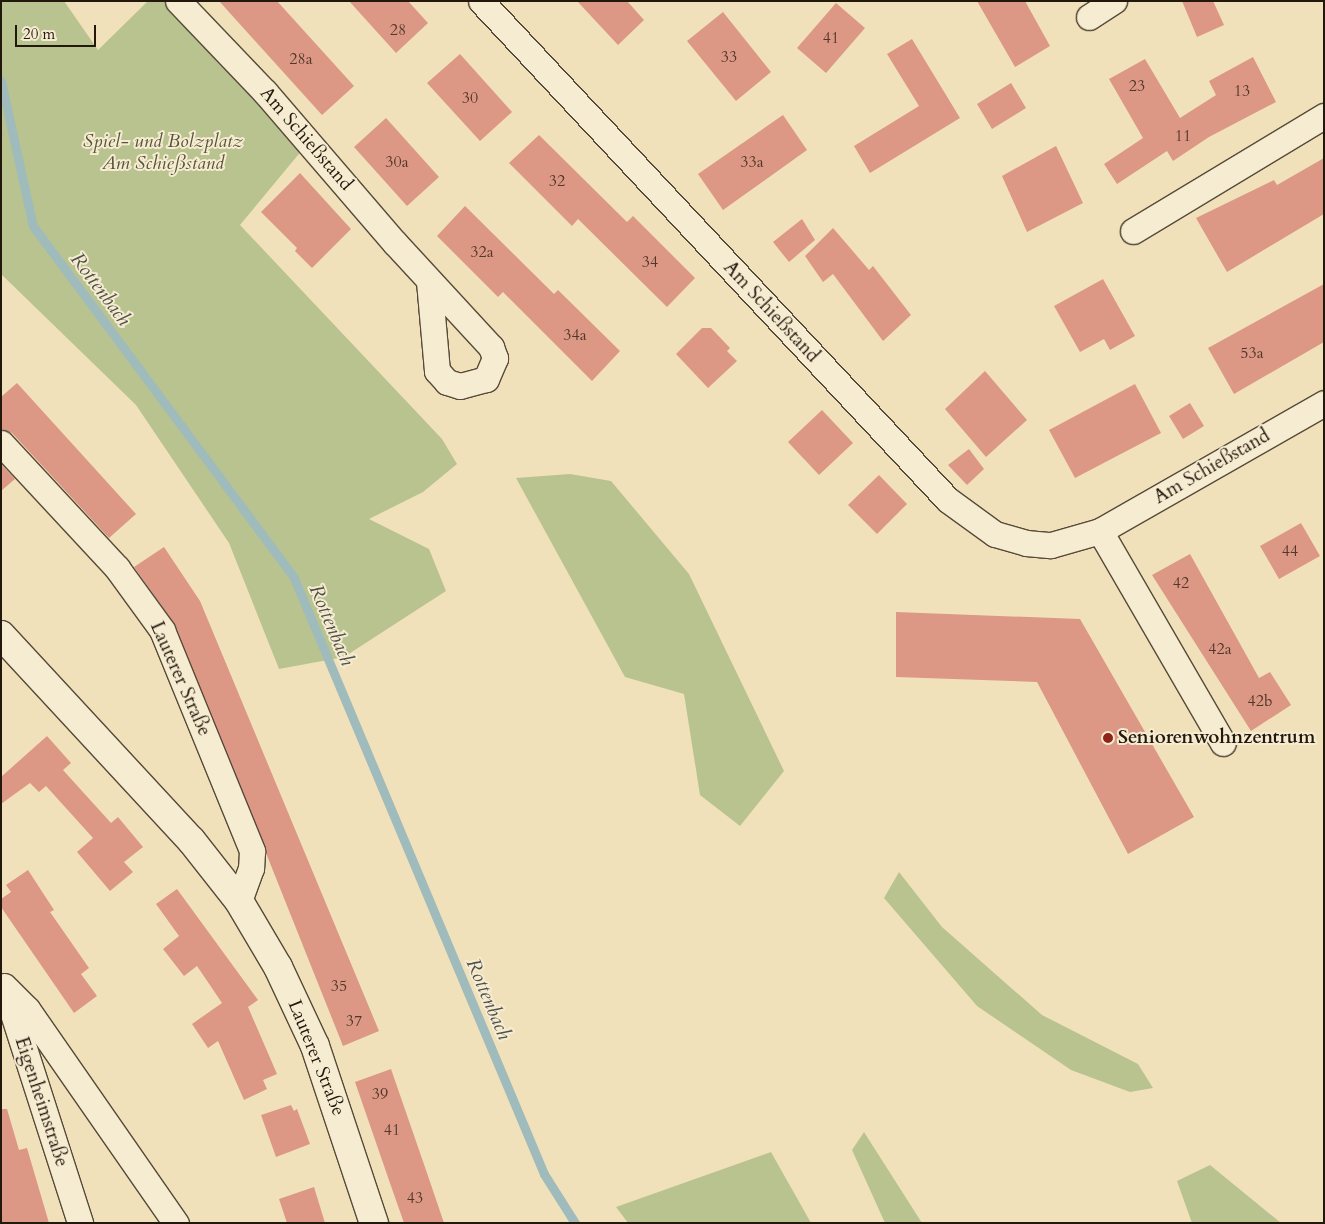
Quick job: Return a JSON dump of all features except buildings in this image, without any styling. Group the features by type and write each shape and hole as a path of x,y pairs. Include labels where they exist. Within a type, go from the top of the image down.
{"street":[{"name":"Am Schießstand","path":"178,1 266,92 429,281"},
{"name":"Am Schießstand","path":"481,1 948,500 995,534 1026,544 1051,544 1075,540 1100,531 1324,403"},
{"path":"1089,18 1114,1"},
{"path":"1133,232 1324,116"},
{"name":"Lauterer Straße","path":"1,443 117,568 162,630 252,851 251,868 239,901"},
{"path":"1100,531 1223,743"},
{"name":"Lauterer Straße","path":"1,635 191,840 239,901 278,967 315,1046 374,1223"},
{"path":"3,983 28,1009 176,1223"},
{"name":"Eigenheimstraße","path":"3,983 80,1223"}],"green space":[{"name":"Spiel- und Bolzplatz Am Schießstand","path":"1,1 64,1 98,50 148,1 164,1 303,149 240,225 442,439 457,464 423,492 369,519 429,549 446,591 344,657 279,669 229,543 136,405 1,274"},
{"path":"570,474 611,481 689,574 784,771 740,826 700,795 684,694 625,677 516,478"},
{"path":"899,872 942,927 1042,1015 1138,1064 1153,1088 1130,1092 1071,1070 977,1006 884,898"},
{"path":"864,1132 922,1223 885,1223 852,1150"},
{"path":"771,1152 811,1223 628,1223 616,1207"},
{"path":"1210,1165 1281,1223 1192,1223 1177,1181"}],"waterway":[{"name":"Rottenbach","path":"1,81 33,226 294,578 544,1174 575,1223"}],"place":[{"name":"Seniorenwohnzentrum","path":"1108,738"}]}
